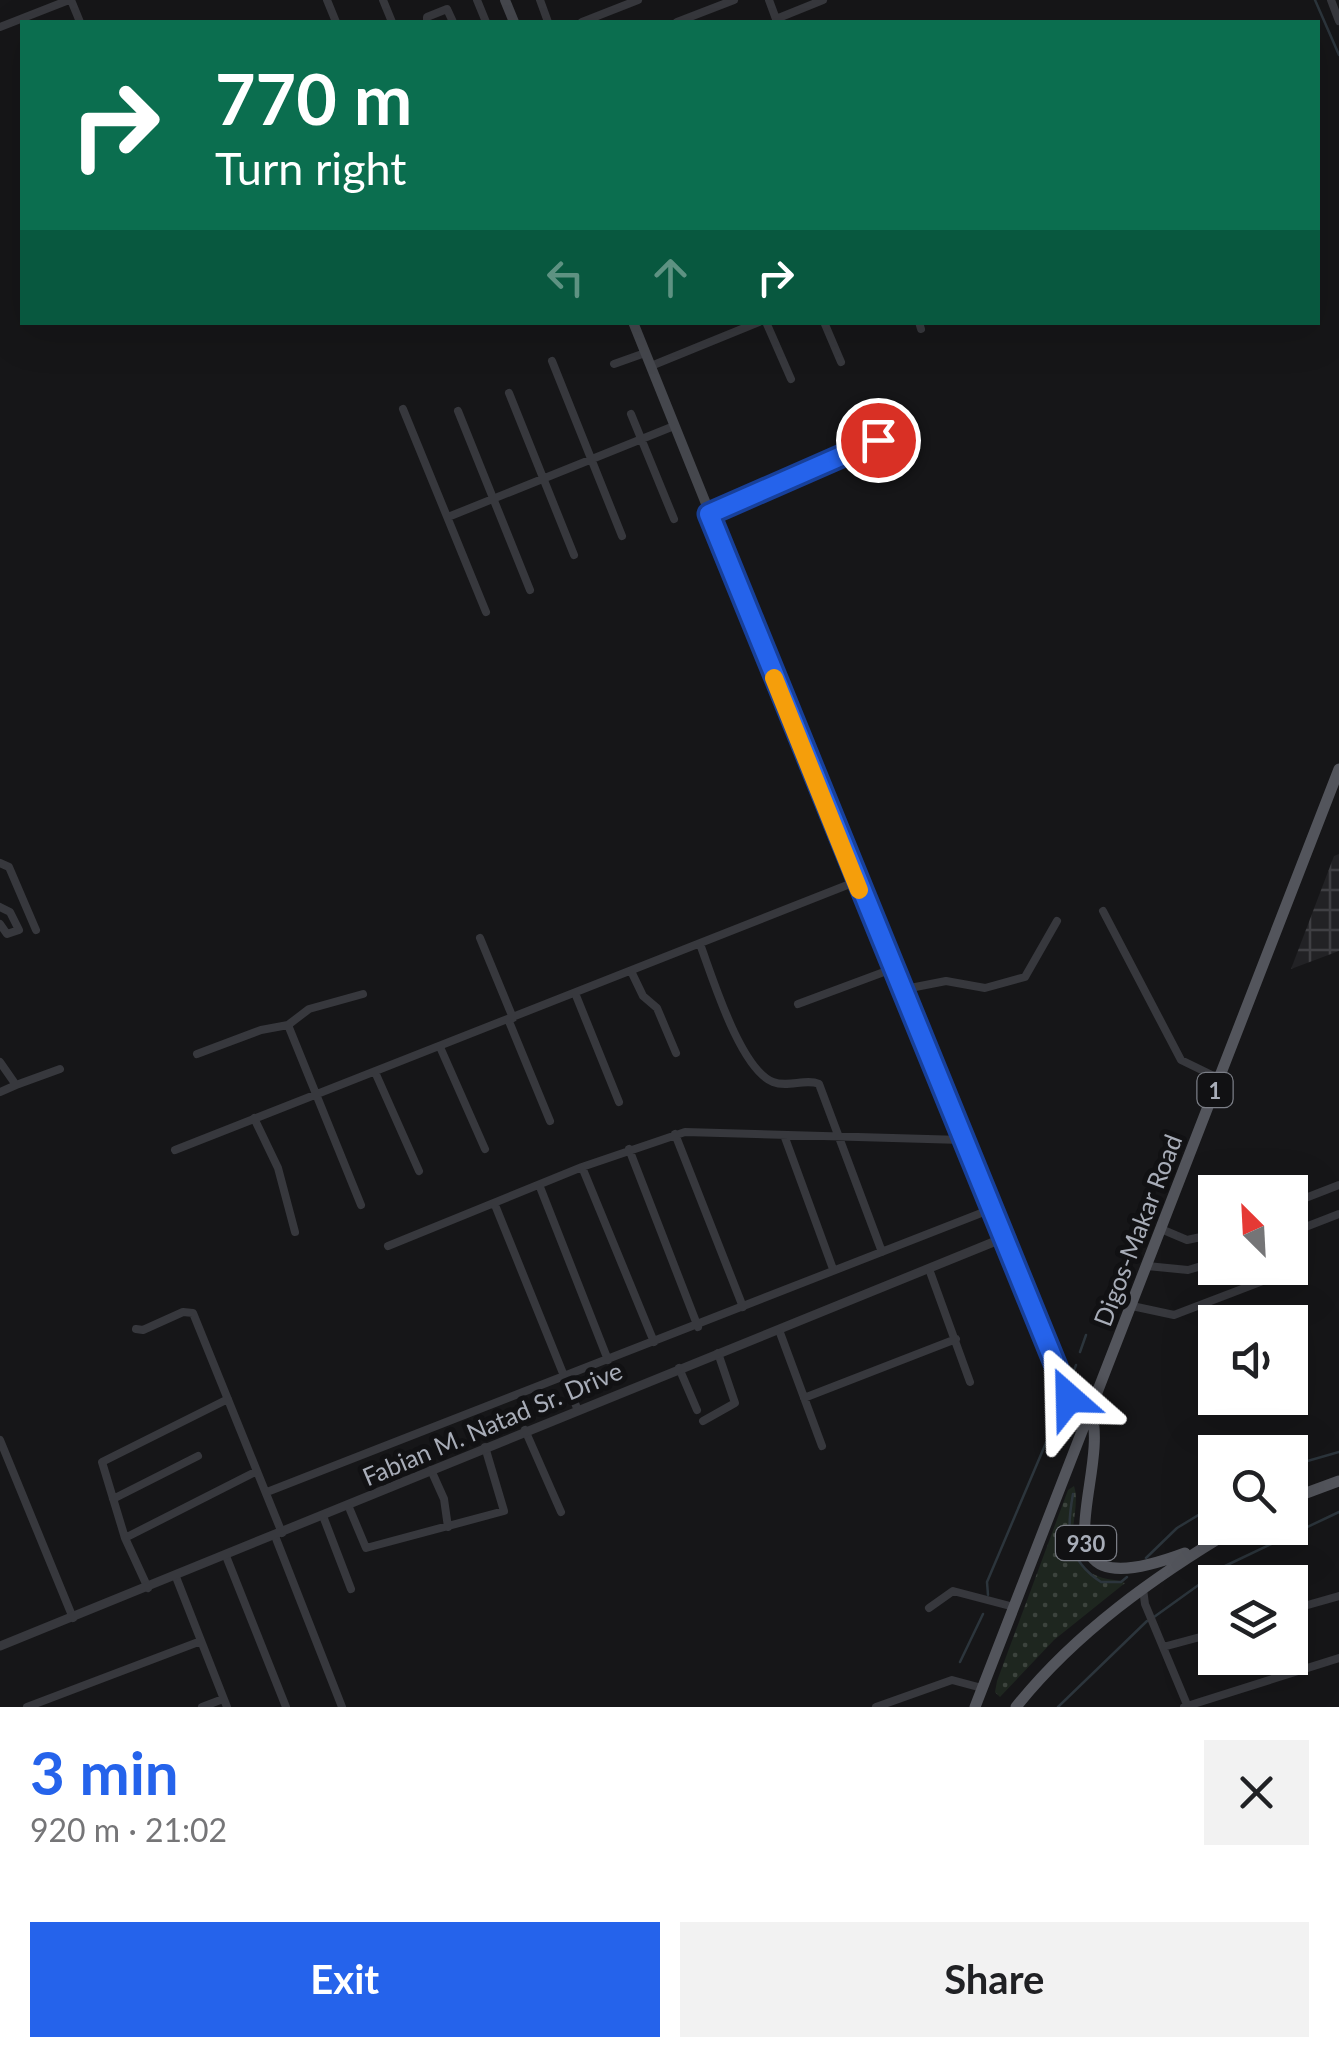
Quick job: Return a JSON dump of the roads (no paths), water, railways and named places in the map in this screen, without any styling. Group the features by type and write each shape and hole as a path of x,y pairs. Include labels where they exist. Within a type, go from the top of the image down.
{"main road":[{"path":"634,325 855,882 1064,1391 1074,1403 1091,1411"},
{"name":"Digos-Makar Road","path":"975,1707 1339,769"},
{"name":"930","path":"1091,1411 1095,1439 1082,1530 1089,1550 1112,1566 1138,1568 1206,1545"},
{"path":"1308,1492 1339,1481"},
{"name":"930","path":"1016,1707 1064,1653 1143,1589 1206,1545"}],"street":[{"path":"0,27 70,0"},
{"path":"587,20 638,0"},
{"path":"682,20 734,0"},
{"path":"774,20 823,0"},
{"path":"1331,0 1339,21"},
{"path":"427,20 447,9 453,20"},
{"path":"651,366 754,325"},
{"path":"764,325 792,379"},
{"path":"825,325 841,362"},
{"path":"614,364 645,353"},
{"path":"552,361 622,536"},
{"path":"509,393 574,555"},
{"path":"403,410 486,612"},
{"path":"458,412 530,590"},
{"path":"631,414 674,519"},
{"path":"448,518 674,426"},
{"path":"709,514 878,440"},
{"path":"0,862 9,867 36,930"},
{"path":"175,1150 855,882"},
{"path":"0,908 10,912 19,930 7,934 0,924"},
{"path":"1103,910 1181,1060 1220,1079"},
{"path":"900,990 946,982 985,988 1026,976 1057,920"},
{"path":"480,938 550,1121"},
{"path":"700,944 751,1060 776,1083 818,1082 882,1252"},
{"path":"798,1004 892,969"},
{"path":"631,971 643,996 657,1008 676,1053"},
{"path":"575,993 619,1102"},
{"path":"196,1054 261,1030 288,1025 309,1009 363,994"},
{"path":"288,1025 361,1205"},
{"path":"440,1047 485,1150"},
{"path":"0,1062 16,1085"},
{"path":"0,1092 60,1069"},
{"path":"375,1072 419,1171"},
{"path":"254,1118 278,1168 295,1232"},
{"path":"388,1246 582,1167 675,1134 962,1140"},
{"path":"675,1134 743,1308"},
{"path":"784,1135 833,1269"},
{"path":"629,1150 698,1327"},
{"path":"582,1167 654,1342"},
{"path":"1308,1197 1339,1185"},
{"path":"540,1187 608,1360"},
{"path":"495,1205 577,1408"},
{"path":"267,1492 698,1327 833,1269 989,1210"},
{"path":"1308,1226 1339,1214"},
{"path":"1161,1230 1186,1240 1198,1238"},
{"name":"Fabian M. Natad Sr. Drive","path":"0,1646 176,1577 577,1408 1001,1239"},
{"path":"1147,1266 1188,1270 1198,1267"},
{"path":"929,1269 970,1382"},
{"path":"1132,1306 1174,1315 1252,1285"},
{"path":"136,1329 143,1330 184,1312 193,1313 267,1492 278,1534 342,1707"},
{"path":"778,1330 822,1446"},
{"path":"804,1398 956,1339"},
{"path":"703,1421 735,1404 718,1353"},
{"path":"679,1368 697,1410"},
{"path":"148,1588 125,1538 102,1462 228,1399"},
{"path":"525,1430 561,1512"},
{"path":"0,1440 73,1618"},
{"path":"348,1505 365,1548 506,1510 485,1447"},
{"path":"112,1499 198,1456"},
{"path":"125,1538 257,1470"},
{"path":"431,1470 444,1499 448,1527"},
{"path":"323,1516 351,1589"},
{"path":"226,1556 286,1707"},
{"path":"176,1577 225,1703 202,1707"},
{"path":"1143,1589 1186,1707 1339,1658"},
{"path":"928,1608 953,1591 1014,1607"},
{"path":"1308,1605 1339,1596"},
{"path":"1163,1647 1198,1638"},
{"path":"27,1707 200,1641"},
{"path":"876,1707 952,1680 982,1688"}],"waterway":[{"path":"1315,0 1339,55"},
{"path":"860,901 887,968"},
{"path":"890,975 950,1129"},
{"path":"958,1148 981,1202"},
{"path":"1080,1352 1086,1335"},
{"path":"1069,1384 1076,1365"},
{"path":"988,1595 987,1582 1062,1405 1049,1371"},
{"path":"1059,1416 1063,1430"},
{"path":"1308,1461 1339,1452"},
{"path":"1073,1494 1071,1544 1081,1564 1101,1582 1121,1582 1127,1577"},
{"path":"1154,1617 1225,1566 1339,1512"},
{"path":"1146,1558 1177,1528 1198,1515"},
{"path":"960,1662 983,1614"},
{"path":"1058,1707 1147,1621"}]}
